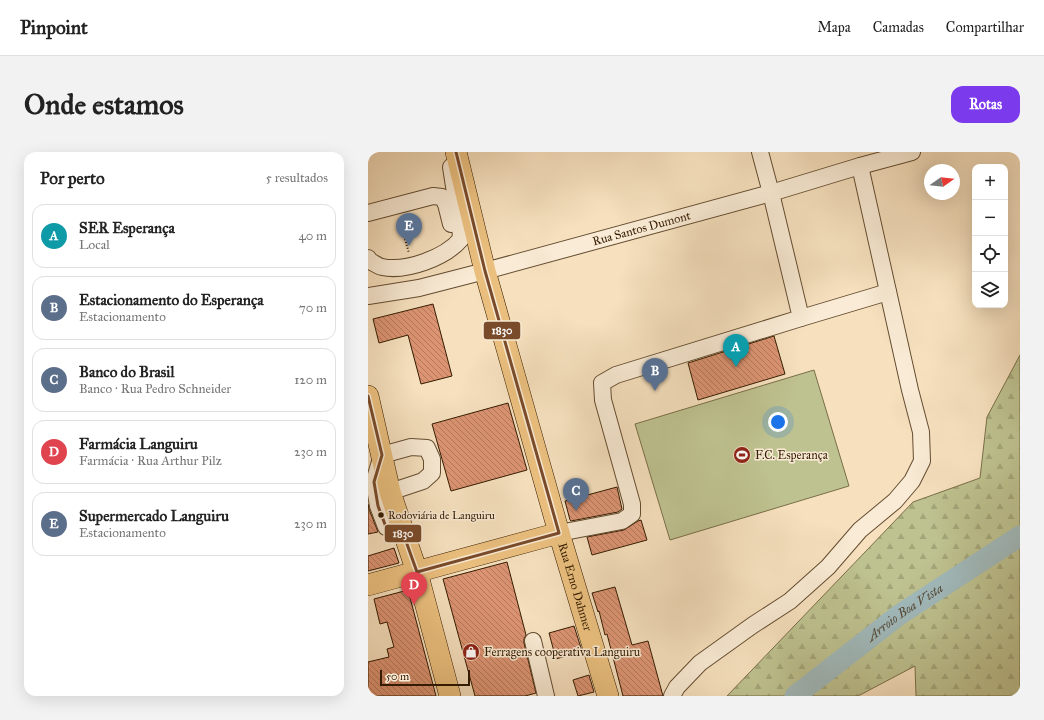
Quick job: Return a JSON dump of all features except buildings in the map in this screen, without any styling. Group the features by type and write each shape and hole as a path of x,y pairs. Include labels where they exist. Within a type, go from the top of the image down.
{"main road":[{"name":"Rua Erno Dahmer","path":"456,152 485,271 559,533 608,696"},
{"path":"368,396 390,492 417,572 450,696"},
{"path":"368,585 559,533"}],"street":[{"path":"368,258 381,267 396,268 412,266 426,262 439,255 456,245 461,239 448,152"},
{"path":"760,152 800,318"},
{"name":"Rua Santos Dumont","path":"368,296 419,288 485,271 771,193 912,152"},
{"path":"672,696 677,687 700,663 790,600 828,567 860,530 895,501 912,481 922,461 921,432 860,166"},
{"path":"368,213 433,196 442,197 446,204 456,245"},
{"path":"412,266 419,288"},
{"path":"559,533 622,521 632,514 632,504 603,400 602,383 616,375 888,292"},
{"path":"390,492 423,481 432,473 432,459 427,448 411,447 382,455 374,482 378,506 386,528 403,533"},
{"path":"533,641 546,696"}],"path":[{"path":"399,219 412,266"}],"green space":[{"path":"1020,355 1020,696 916,696 915,666 858,696 727,696 913,502 980,478 987,417"},
{"name":"F.C. Esperança","path":"814,370 849,486 670,540 635,424"}],"waterway":[{"name":"Arroio Boa Vista","path":"795,696 899,615 1020,536"}],"transit line":[{"name":"1830","path":"368,396 382,455 374,482 378,506 386,527 403,533 417,572 559,533 485,271 456,152"}],"place":[{"name":"Supermercado Languiru","path":"409,246"},
{"name":"SER Esperança","path":"736,367"},
{"name":"Estacionamento do Esperança","path":"655,391"},
{"name":"F.C. Esperança","path":"742,455"},
{"name":"Banco do Brasil","path":"576,511"},
{"name":"Rodoviária de Languiru","path":"381,515"},
{"name":"Farmácia Languiru","path":"414,605"},
{"name":"Ferragens cooperativa Languiru","path":"471,652"}]}
